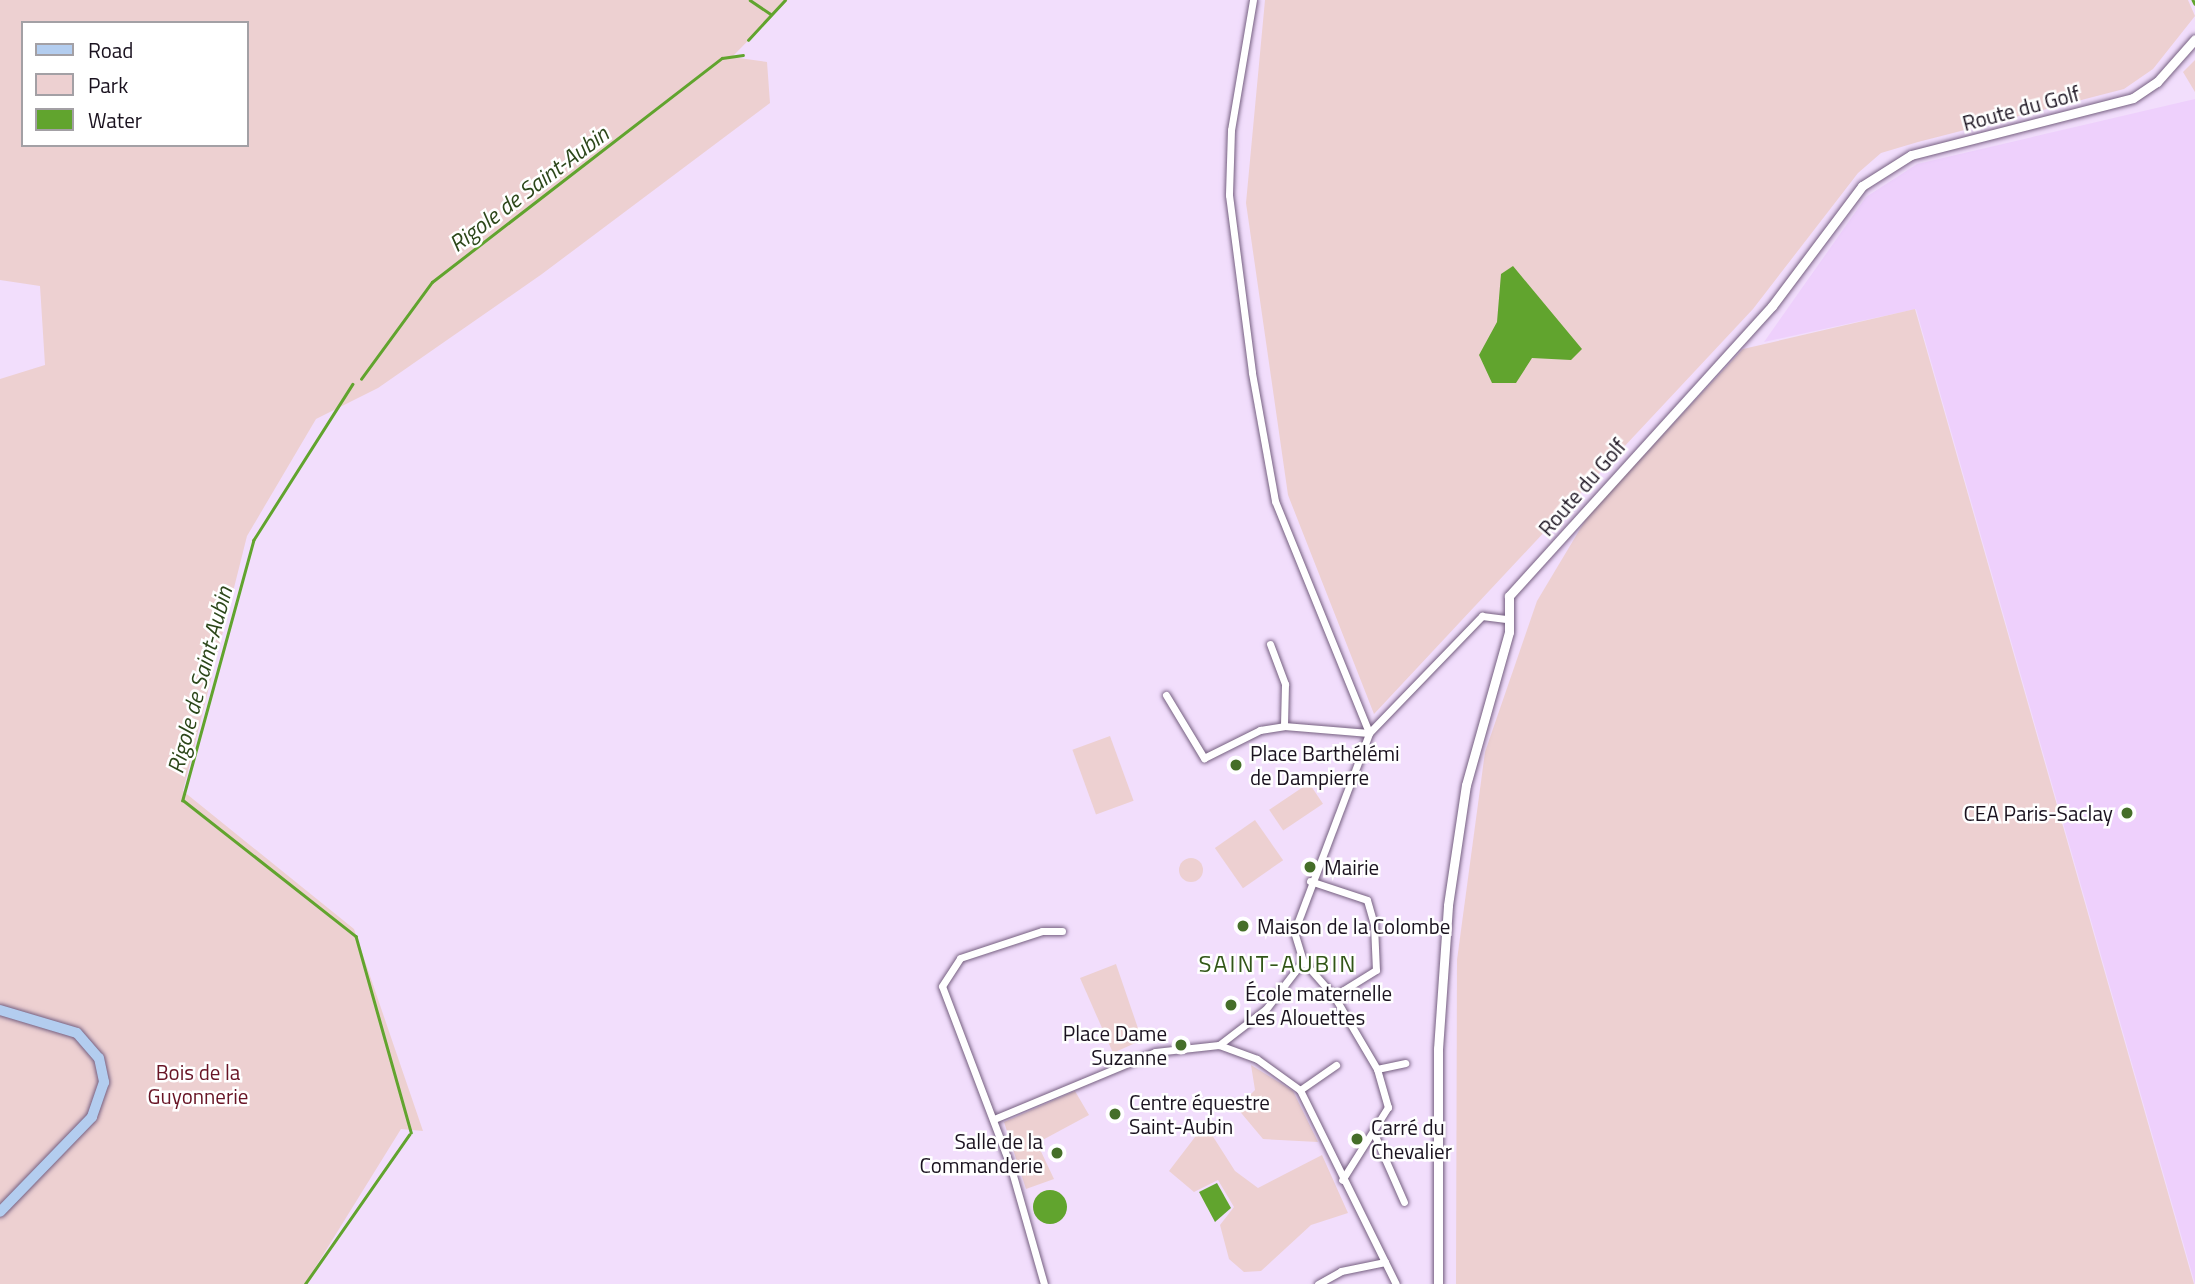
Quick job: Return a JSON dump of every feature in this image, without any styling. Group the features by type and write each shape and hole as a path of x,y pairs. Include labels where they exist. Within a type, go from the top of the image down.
{"main road":[{"path":"0,1010 78,1033 96,1052 104,1082 92,1117 0,1212"}],"street":[{"path":"1253,0 1231,130 1229,195 1252,373 1275,500 1369,733"},
{"name":"Route du Golf","path":"1438,1284 1437,1061 1448,905 1466,785 1516,587 1772,306 1862,186 1911,155 2133,97 2157,82 2195,39"},
{"path":"1342,1180 1375,1136 1389,1110 1377,1069 1334,996 1303,961 1294,932 1310,881 1369,733 1482,616 1508,619"},
{"path":"1270,644 1285,684 1284,726"},
{"path":"1166,695 1204,758 1260,730 1284,726 1369,733"},
{"path":"1310,881 1367,900 1374,925 1376,970 1334,996"},
{"path":"1044,1284 994,1119 942,986 960,958 1042,931 1062,931"},
{"path":"1219,1045 1266,1009 1303,961"},
{"path":"994,1119 1155,1052 1219,1045 1257,1059 1300,1090 1342,1180 1396,1284"},
{"path":"1377,1069 1405,1063"},
{"path":"1300,1090 1336,1065"},
{"path":"1375,1136 1404,1202"},
{"path":"1318,1284 1341,1271 1385,1262"}],"shaded area":[{"name":"CEA Paris-Saclay","path":"2195,99 2195,1284 1916,309 1764,342 1866,197 1917,164"}],"green space":[{"name":"Bois de la Guyonnerie","path":"0,0 788,0 732,57 767,62 770,103 542,274 378,388 316,419 247,536 183,791 354,929 423,1131 401,1129 305,1284 0,1284 0,379 45,365 40,286 0,280"},
{"path":"1265,0 2188,0 2195,16 2153,69 2124,89 1881,153 1858,173 1753,309 1374,714 1288,495 1246,203"},
{"path":"2195,60 2195,92 2183,72"},
{"path":"1915,309 2194,1284 1456,1284 1457,960 1485,752 1537,601 1589,514 1743,349"},
{"path":"1110,736 1134,801 1096,815 1072,750"},
{"path":"1309,783 1323,804 1283,831 1269,810"},
{"path":"1255,820 1283,860 1243,888 1215,848"},
{"path":"1191,858 1200,861 1203,870 1200,879 1191,882 1182,879 1179,870 1182,861"},
{"path":"1116,964 1142,1040 1113,1053 1080,978"},
{"path":"1251,1065 1293,1091 1318,1142 1263,1139 1237,1108 1255,1090"},
{"path":"1075,1091 1089,1115 1037,1143 1054,1179 1026,1189 1004,1122"},
{"path":"1205,1124 1235,1171 1258,1188 1322,1155 1348,1213 1311,1225 1261,1271 1244,1272 1229,1259 1220,1225 1234,1207 1218,1180 1194,1192 1169,1171"}],"water":[{"path":"1513,266 1582,349 1571,360 1532,358 1516,383 1492,383 1479,355 1497,322 1501,274"},
{"path":"1217,1183 1231,1208 1215,1222 1199,1192"},
{"path":"1050,1190 1062,1195 1067,1207 1062,1219 1050,1224 1038,1219 1033,1207 1038,1195"}],"waterway":[{"path":"750,0 771,14"},
{"name":"Rigole de Saint-Aubin","path":"748,40 785,0"},
{"name":"Rigole de Saint-Aubin","path":"2193,0 2195,4"},
{"name":"Rigole de Saint-Aubin","path":"361,379 432,282 722,58 743,55"},
{"name":"Rigole de Saint-Aubin","path":"353,384 254,540 183,800 356,936 411,1132"},
{"name":"Rigole de Saint-Aubin","path":"305,1284 409,1135"}],"place":[{"name":"Place Barthélémi de Dampierre","path":"1236,765"},
{"name":"CEA Paris-Saclay","path":"2127,813"},
{"name":"Mairie","path":"1310,867"},
{"name":"Maison de la Colombe","path":"1243,926"},
{"name":"École maternelle Les Alouettes","path":"1231,1005"},
{"name":"Place Dame Suzanne","path":"1181,1045"},
{"name":"Centre équestre Saint-Aubin","path":"1115,1114"},
{"name":"Carré du Chevalier","path":"1357,1139"},
{"name":"Salle de la Commanderie","path":"1057,1153"}],"district":[{"name":"SAINT-AUBIN","path":"1278,964"}]}
